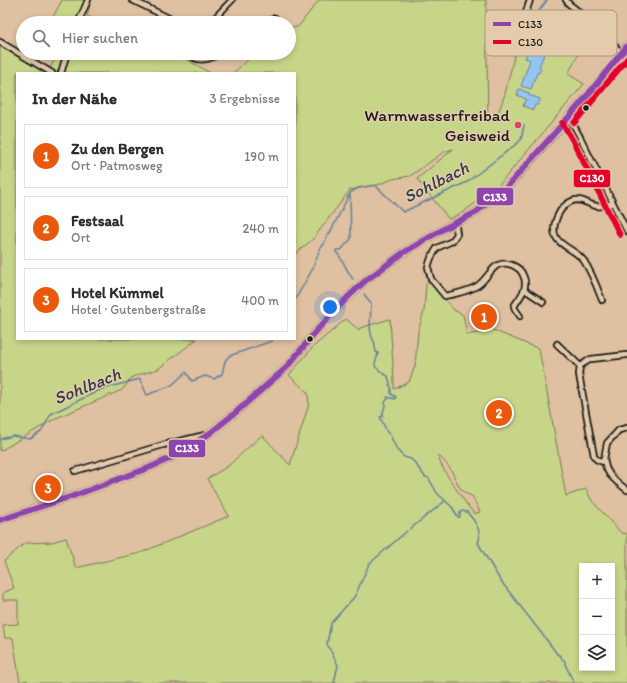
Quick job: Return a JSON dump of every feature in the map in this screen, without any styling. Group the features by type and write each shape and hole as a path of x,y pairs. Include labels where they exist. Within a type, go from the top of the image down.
{"street":[{"path":"81,16 88,0"},
{"path":"132,0 165,16"},
{"path":"217,16 232,0"},
{"path":"527,10 530,0"},
{"path":"566,0 577,10"},
{"path":"0,42 16,52"},
{"path":"0,520 151,468 173,457 209,434 286,368 318,329 365,281 403,253 475,213 506,188 568,118 622,54 627,46"},
{"path":"617,48 627,62"},
{"path":"30,60 50,72"},
{"path":"61,72 65,60"},
{"path":"568,118 580,137 627,231"},
{"path":"602,300 584,260 557,240 555,224 557,217 563,208 572,201 582,200 597,206 606,206 613,203"},
{"path":"454,224 457,234 452,241 437,248 431,258 428,267 431,279 445,296 475,288 492,269 504,264 510,264 520,270 525,278 525,290 514,306 520,316"},
{"path":"525,290 543,302"},
{"path":"557,344 580,366"},
{"path":"604,462 598,461 594,456 579,374 580,366 591,359 627,355"},
{"path":"627,428 619,430 607,443 604,459 606,468 610,475 627,490"},
{"path":"75,471 163,445 209,434"}],"green space":[{"path":"62,0 83,0 90,5 87,16 54,16"},
{"path":"319,0 486,0 485,56 487,56 488,122 497,116 505,94 514,56 577,56 568,74 584,84 498,186 463,212 449,219 417,179 453,149 444,152 410,176 393,179 377,185 350,190 313,239 296,253 296,72 234,72 248,60 296,60 296,27 298,27"},
{"path":"0,40 16,51 16,60 30,60 48,72 16,72 16,340 196,340 158,369 132,377 122,390 56,418 0,451"},
{"path":"54,60 188,60 208,72 48,72"},
{"path":"431,283 454,310 463,315 467,335 493,330 539,349 566,496 586,489 592,501 621,533 627,534 627,683 28,683 27,680 20,682 13,638 5,638 3,625 18,624 18,600 3,600 3,593 14,588 4,561 25,543 52,542 66,538 76,568 140,553 229,516 207,479 228,466 262,435 290,465 309,404 308,393 289,375 313,347 346,319 359,330 360,328 390,319 394,389 409,382 415,366 418,332 424,311 426,284","holes":["438,455 444,461 461,489 472,496 480,512 474,514 443,468"]}],"water":[{"path":"526,56 544,56 539,67 541,68 539,73 537,73 531,89 521,86 530,60 525,58"},
{"path":"519,89 540,99 538,105 535,105 533,110 523,106 526,99 517,95"}],"waterway":[{"name":"Sohlbach","path":"540,10 547,0"},
{"name":"Sohlbach","path":"296,298 313,268 320,249 330,233 350,193 358,188 375,185 403,212 467,182 521,140 524,125"},
{"path":"350,195 351,239 341,250 336,250 336,252 353,279"},
{"path":"364,294 371,304 370,327 376,352 378,353 375,366 388,376 390,383 389,385 391,386 391,394 396,397 395,399 387,397 388,399 385,401 383,416 380,417 387,432 397,450 404,457 411,459 415,463 425,477 429,479 437,493 452,507 458,517 460,517 460,513 462,511 467,512 479,530 478,543 500,580 557,654 565,661 574,683"},
{"name":"Sohlbach","path":"0,439 13,436 30,439 41,432 51,414 102,389 140,379 147,395 172,385 186,372 192,381 205,376 214,379 222,374 225,361 229,356 272,340"},
{"path":"410,529 445,501"},
{"path":"334,683 338,665 327,644 331,623 355,596 369,564 407,531"}],"transit line":[{"name":"C133","path":"0,520 73,496 151,467 173,457 209,434 286,368 318,329 365,281 403,253 445,228 475,213 506,188 582,102 627,46"},
{"name":"C130","path":"574,123 627,59"},
{"name":"C130","path":"562,123 573,141 620,235"}],"place":[{"name":"Warmwasserfreibad Geisweid","path":"518,125"},
{"name":"Zu den Bergen","path":"484,317"},
{"name":"Festsaal","path":"499,413"},
{"name":"Hotel Kümmel","path":"48,488"}]}
